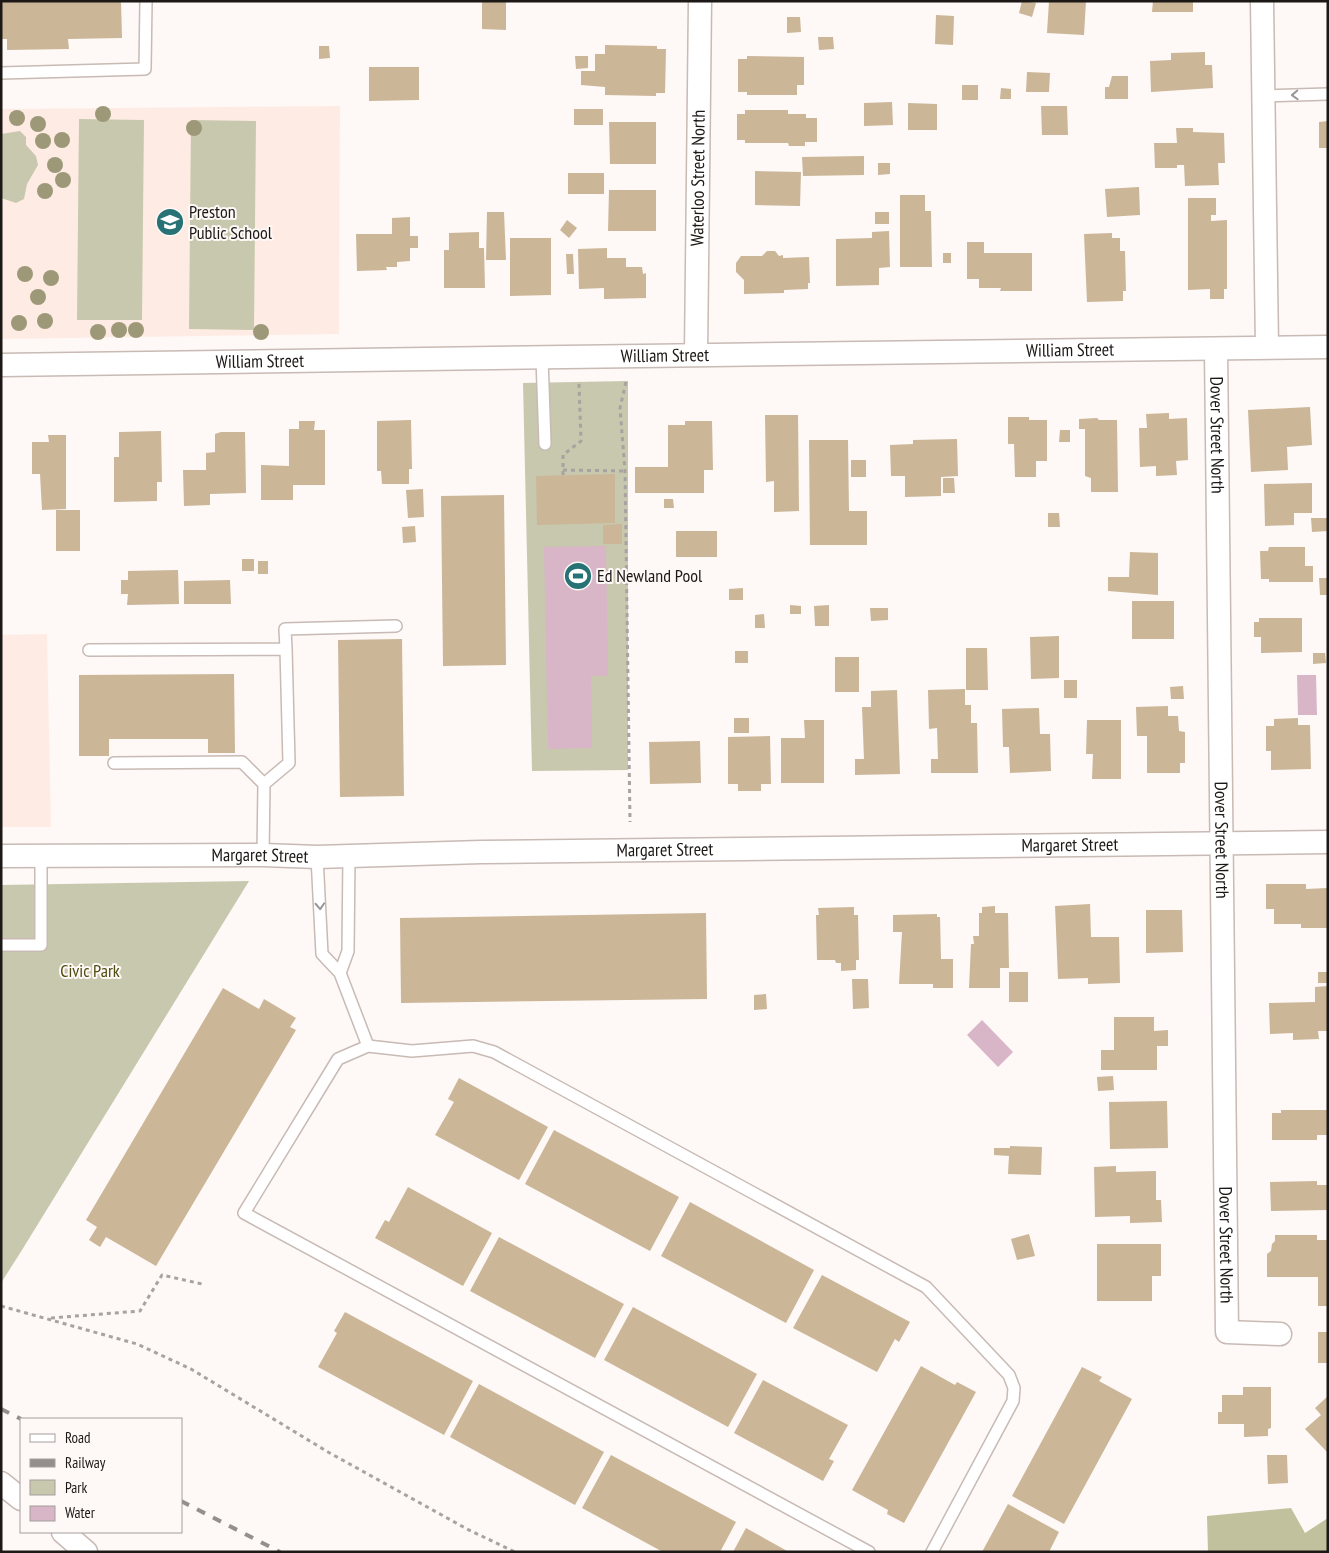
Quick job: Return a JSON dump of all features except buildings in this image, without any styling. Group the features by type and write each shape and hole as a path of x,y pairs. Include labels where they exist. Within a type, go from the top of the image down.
{"street":[{"name":"Waterloo Street North","path":"696,354 700,1"},
{"path":"1262,1 1267,347"},
{"name":"William Street","path":"1,365 542,358 696,354 1328,347"},
{"name":"Dover Street North","path":"1216,349 1227,1332 1280,1334"},
{"name":"Margaret Street","path":"1,856 263,855 317,857 481,852 1328,842"},
{"path":"1,1483 20,1498"},
{"path":"64,1533 86,1552"}],"lane":[{"path":"1,72 145,70 146,1"},
{"path":"1263,96 1328,94"},
{"path":"542,358 545,444"},
{"path":"264,784 289,763 285,629 396,626"},
{"path":"89,650 286,649"},
{"path":"114,763 242,762 264,784 263,855"},
{"path":"1,945 41,945 41,856"},
{"path":"340,973 348,951 348,856"},
{"path":"317,857 322,954 340,973 368,1046"},
{"path":"869,1552 244,1212 338,1059 368,1046 412,1051 473,1046 494,1052 926,1287 1009,1375 1014,1388 1013,1402 932,1552"}],"path":[{"path":"563,475 563,455 581,442 579,379"},
{"path":"626,379 620,408 625,470 630,822"},
{"path":"563,470 625,470"},
{"path":"47,1318 140,1311 162,1275 202,1284"},
{"path":"1,1306 137,1344 191,1369 328,1452 467,1529 515,1552"}],"shaded area":[{"name":"Preston Public School","path":"340,106 339,334 1,339 1,109"},
{"path":"47,634 51,827 1,827 1,635"}],"green space":[{"path":"79,119 144,120 142,320 77,320"},
{"path":"191,120 256,121 254,330 189,329"},
{"path":"20,131 26,137 26,145 36,156 38,165 27,184 24,199 16,203 1,198 1,134"},
{"name":"Ed Newland Pool","path":"628,381 628,770 532,771 523,383"},
{"name":"Civic Park","path":"249,881 22,1250 1,1283 1,885"},
{"path":"1291,1508 1305,1533 1328,1518 1328,1552 1208,1552 1207,1516"}],"water":[{"path":"606,546 608,676 591,676 592,748 548,749 544,547"},
{"path":"1297,675 1316,675 1317,715 1298,715"},
{"path":"982,1020 1013,1052 998,1067 967,1035"}],"railway":[{"path":"1,1409 20,1418"},
{"path":"182,1502 280,1552"}],"place":[{"name":"Preston Public School","path":"170,222"},
{"name":"Ed Newland Pool","path":"578,576"}]}
